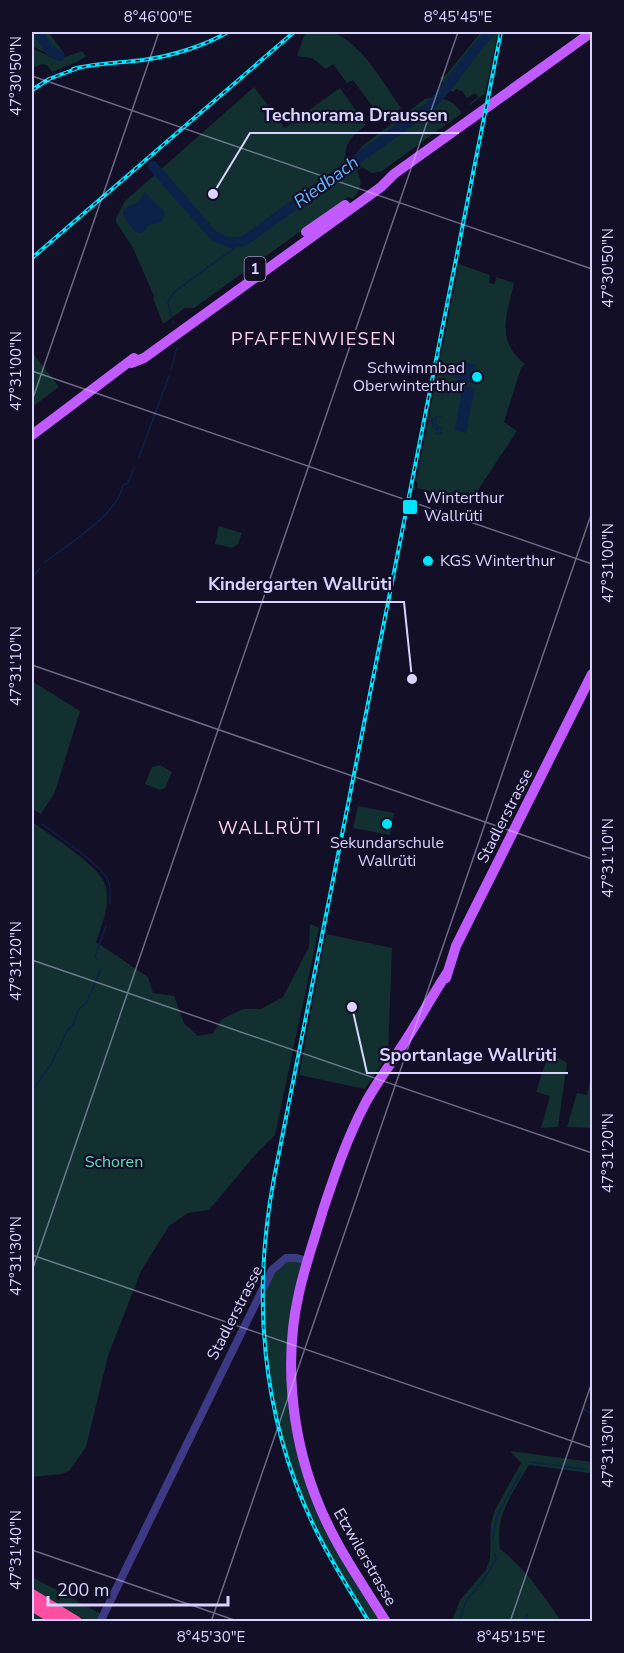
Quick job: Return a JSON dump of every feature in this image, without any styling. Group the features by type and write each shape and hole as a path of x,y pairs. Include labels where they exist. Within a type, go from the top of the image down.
{"highway":[{"path":"32,1595 76,1622"},
{"path":"32,1605 60,1622"}],"main road":[{"name":"1","path":"32,435 131,363 142,350 327,217 394,174 592,32"},
{"name":"Stadlerstrasse","path":"307,1261 340,1159 365,1103 405,1043 447,973 456,946 592,674"},
{"name":"Etzwilerstrasse","path":"307,1261 292,1334 293,1388 298,1435 308,1476 328,1527 386,1622"}],"street":[{"name":"Stadlerstrasse","path":"100,1622 272,1270 286,1258 307,1261"}],"green space":[{"path":"32,32 48,32 64,53 63,56 56,58 32,46"},
{"path":"308,32 332,32 353,45 371,65 401,108 383,121 353,80 347,83 333,64 326,69 312,58 297,56 304,36"},
{"path":"481,32 494,32 493,35 498,32 485,93 470,105 478,97 475,93 467,98 462,91 456,89 453,92 445,88 440,77 445,76"},
{"path":"32,48 57,60 82,51 86,56 52,72 47,65 42,64 32,68"},
{"path":"254,87 285,128 340,88 366,125 353,136 348,145 346,161 362,146 425,99 446,100 462,113 382,171 372,173 362,167 357,171 360,185 353,199 348,197 194,308 185,308 163,324 154,296 133,248 116,222 116,218 125,201"},
{"name":"Schwimmbad Oberwinterthur","path":"459,264 490,275 489,283 495,284 496,277 514,283 506,316 506,336 516,355 525,364 521,368 504,422 517,431 472,499 462,500 417,488 418,483 416,482"},
{"path":"32,352 59,387 32,407"},
{"path":"219,526 242,533 238,544 233,548 215,544"},
{"path":"32,681 80,711 55,792 41,814 32,809"},
{"path":"160,765 172,772 165,788 160,790 145,784 152,767"},
{"path":"358,806 394,813 390,835 353,828"},
{"name":"Schoren","path":"34,823 86,861 102,879 106,887 107,901 96,942 148,977 153,993 174,996 184,1023 198,1036 213,1033 222,1019 243,1009 261,1009 283,997 309,947 310,924 319,928 275,1135 255,1155 209,1210 188,1213 169,1226 141,1271 108,1356 86,1447 69,1471 62,1474 32,1477 32,828"},
{"path":"326,934 392,948 388,1054 365,1089 299,1075"},
{"path":"549,1052 567,1063 558,1127 541,1128 550,1096 536,1092"},
{"path":"591,1076 592,1128 567,1127 577,1093 587,1095"},
{"path":"281,1261 307,1261 299,1293 293,1388 314,1493 386,1621 369,1621 348,1587 313,1520 285,1452 268,1378 260,1308 263,1288"},
{"path":"510,1451 592,1462 592,1472 589,1473 529,1465 506,1505 500,1525 500,1549 526,1573 561,1621 452,1621 460,1600 486,1570 490,1558 491,1523 495,1510 521,1463"},
{"path":"32,1577 103,1615 111,1621 32,1621"}],"water":[{"path":"145,192 164,211 165,215 161,222 149,225 142,233 138,233 122,214 127,207 138,202"},
{"path":"463,362 476,365 472,383 456,380 451,367"},
{"path":"458,387 475,388 466,433 455,430 461,396"}],"waterway":[{"name":"Riedbach","path":"38,32 49,50 60,56"},
{"name":"Riedbach","path":"153,166 214,236 230,243 244,241 427,109 491,32"},
{"path":"171,316 168,302 174,292 244,241"},
{"path":"171,369 177,348"},
{"path":"139,457 169,376"},
{"path":"441,416 435,418 434,419 433,420 433,423 434,423 435,424 436,424 439,427 437,430 433,427 434,425 434,424 435,423 436,422 436,419 434,418 431,421 433,424 435,425 436,426 437,426 437,430 436,433 437,434 441,433 441,427"},
{"path":"45,562 102,518 112,507 123,485 128,483 134,468"},
{"path":"32,578 40,568"},
{"path":"42,824 78,850 103,873 110,886 110,904"},
{"path":"97,959 95,956 106,926"},
{"path":"32,1091 51,1064 67,1031 74,1023 78,1010 87,1002 101,969"},
{"path":"584,1409 592,1414"},
{"path":"530,1462 585,1469"},
{"path":"493,1538 497,1515 521,1473"},
{"path":"459,1622 466,1601 483,1581 496,1559 495,1554"},
{"path":"525,1622 527,1615"}],"railway":[{"path":"73,69 165,56 198,46 228,32"},
{"path":"32,258 294,32"},
{"path":"369,1622 312,1522 281,1439 266,1353 263,1266 274,1178 501,32"},
{"path":"32,90 49,79 78,68"}],"place":[{"name":"Technorama Draussen","path":"213,194"},
{"name":"Schwimmbad Oberwinterthur","path":"477,377"},
{"name":"Winterthur Wallrüti","path":"410,507"},
{"name":"KGS Winterthur","path":"428,561"},
{"name":"Kindergarten Wallrüti","path":"412,679"},
{"name":"Sekundarschule Wallrüti","path":"387,824"},
{"name":"Sportanlage Wallrüti","path":"352,1007"}],"district":[{"name":"PFAFFENWIESEN","path":"314,339"},
{"name":"WALLRÜTI","path":"270,828"}]}
